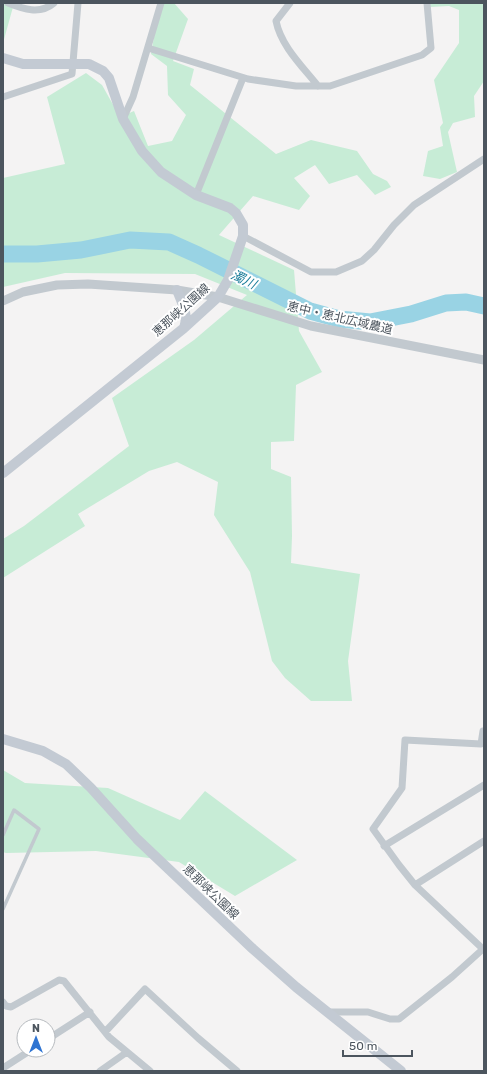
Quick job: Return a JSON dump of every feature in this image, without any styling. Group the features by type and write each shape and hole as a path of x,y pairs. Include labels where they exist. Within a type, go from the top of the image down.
{"main road":[{"name":"恵那峡公園線","path":"3,58 24,64 89,64 103,71 109,78 123,119 142,151 161,172 196,195 230,208 236,213 242,225 243,236 240,250 228,280 218,297 184,328 3,473"},
{"path":"177,290 185,310 186,322 184,328"},
{"name":"恵那峡公園線","path":"3,739 43,750 66,764 91,788 137,839 252,949 327,1012 401,1071"}],"street":[{"path":"8,3 24,9 37,10 49,8 54,3"},
{"path":"3,97 72,74 78,3"},
{"path":"123,119 133,98 160,5 153,3"},
{"path":"290,3 276,21 277,30 285,45 318,86"},
{"path":"148,48 243,78 296,86 330,86 422,55 431,48 427,3"},
{"path":"196,195 243,78"},
{"path":"243,236 311,272 336,272 362,261 374,250 394,225 414,205 484,159"},
{"name":"恵中・恵北広域農道","path":"3,301 23,292 57,285 88,284 177,290 218,297 311,326 484,360"},
{"path":"327,1012 368,1012 390,1019 399,1019 483,950 415,885 384,846 373,829 402,788 405,740 481,744 483,731"},
{"path":"384,846 484,785"},
{"path":"415,885 484,841"},
{"path":"3,1002 6,1006 12,1006 61,980 66,982 105,1032 150,1071"},
{"path":"105,1032 144,989 237,1071"},
{"path":"56,1034 90,1012"},
{"path":"100,1071 127,1052"},
{"path":"3,1068 19,1058"}],"lane":[{"path":"3,835 14,810 40,829 3,909"}],"green space":[{"path":"3,3 13,7 3,43"},
{"path":"160,3 174,3 188,19 173,61 194,69 190,85 276,154 311,140 357,151 373,174 387,181 391,187 375,195 357,175 329,184 315,165 294,178 310,196 299,210 253,196 219,235 294,270 299,331 322,372 296,385 294,441 271,442 271,469 291,477 291,563 360,574 348,661 352,701 311,701 285,678 272,661 250,572 214,515 218,482 177,462 149,471 78,514 85,526 3,578 3,539 24,526 129,446 112,398 194,340 247,295 195,274 65,273 3,287 3,178 65,164 47,97 86,73 102,85 120,117 134,111 148,146 172,141 186,115 168,95 167,66 151,54"},
{"path":"430,3 484,3 484,81 474,96 475,117 453,123 448,132 457,172 440,179 423,176 428,151 443,146 440,127 443,123 434,80 459,43 459,10 449,6 430,7"},
{"path":"3,770 25,783 108,788 180,820 205,791 297,860 235,896 179,862 96,851 6,853 3,852"}],"waterway":[{"name":"濁川","path":"3,254 37,254 81,250 130,240 169,242 310,311 339,319 370,322 411,314 446,303 466,302 484,306"}]}
